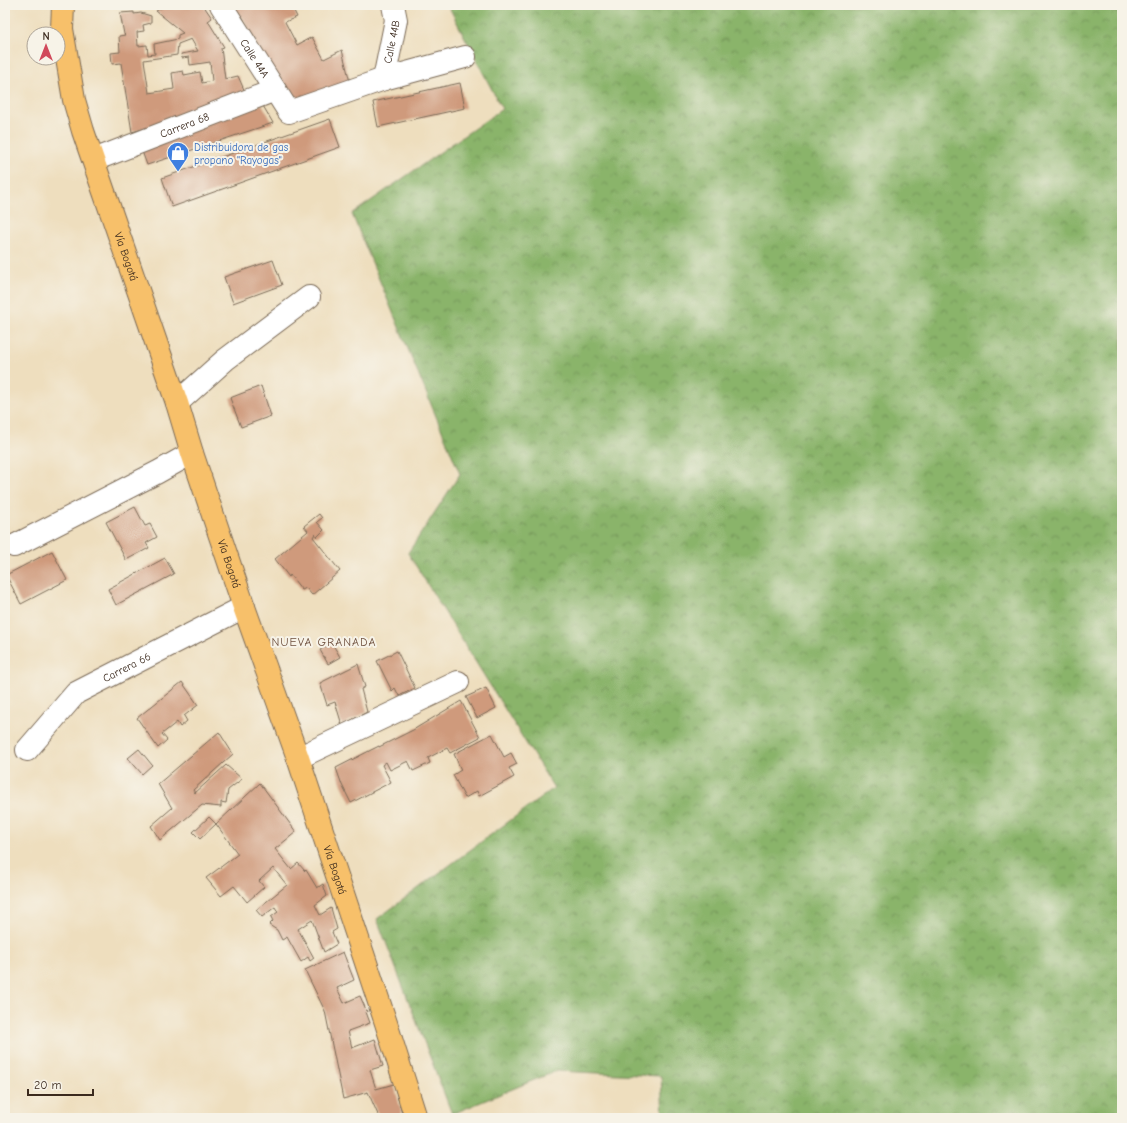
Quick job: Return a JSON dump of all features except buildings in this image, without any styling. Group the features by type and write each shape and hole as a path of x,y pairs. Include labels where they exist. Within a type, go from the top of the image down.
{"main road":[{"name":"Vía Bogotá","path":"63,5 62,29 74,100 83,131 177,403 192,453 244,607 298,758 416,1118"}],"street":[{"name":"Calle 44A","path":"221,5 289,112 384,80"},
{"name":"Calle 44B","path":"384,80 396,20 393,5"},
{"path":"384,80 465,56"},
{"name":"Carrera 68","path":"94,160 275,90"},
{"path":"177,403 225,360 309,297"},
{"path":"14,546 192,453"},
{"name":"Carrera 66","path":"27,750 76,693 244,607"},
{"path":"298,758 458,682"}],"green space":[{"path":"448,5 1122,5 1122,1118 663,1118 661,1076 556,1071 452,1114 377,919 554,788 408,553 460,474 352,214 502,109"}],"place":[{"name":"Distribuidora de gas propano \"Rayogas\"","path":"178,172"}],"district":[{"name":"NUEVA GRANADA","path":"324,642"}]}
